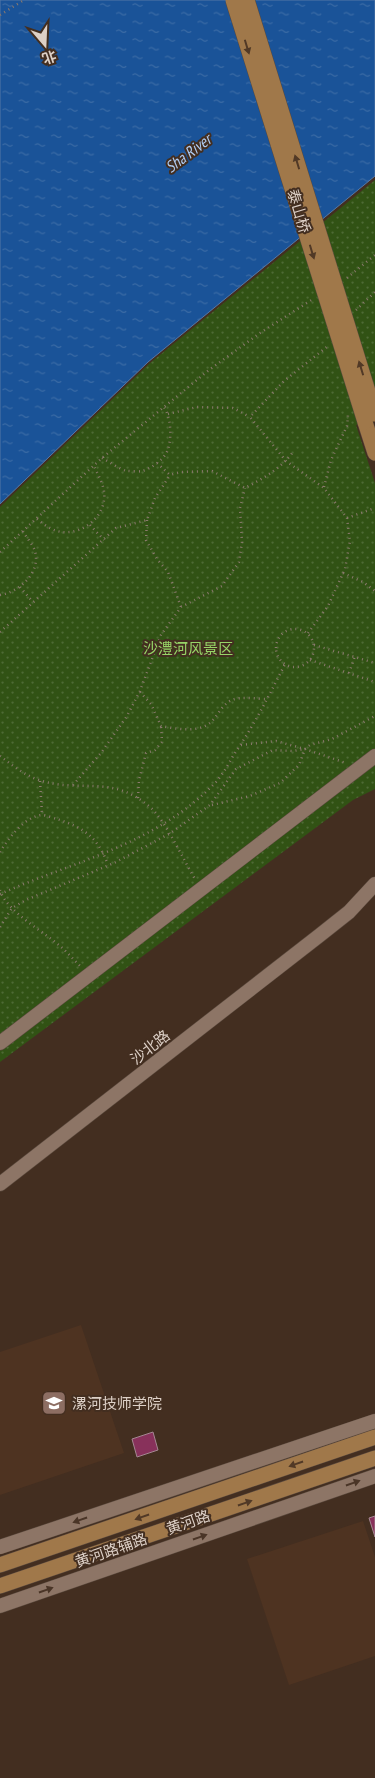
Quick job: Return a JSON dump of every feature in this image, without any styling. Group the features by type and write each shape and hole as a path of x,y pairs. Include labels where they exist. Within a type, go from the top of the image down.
{"main road":[{"name":"泰山桥","path":"233,0 370,418"},
{"name":"泰山桥","path":"247,0 370,418"},
{"path":"370,418 375,453"},
{"name":"黄河路","path":"0,1565 375,1438"},
{"name":"黄河路","path":"0,1586 375,1458"}],"street":[{"path":"0,1044 375,756"},
{"name":"沙北路","path":"0,1184 349,912 375,884"},
{"path":"0,1547 375,1421"},
{"name":"黄河路辅路","path":"0,1606 375,1476"}],"path":[{"path":"0,15 24,0"},
{"path":"342,281 375,255"},
{"path":"355,312 375,292"},
{"path":"0,552 102,458 216,365 260,333 318,296"},
{"path":"250,417 284,381 328,346 333,339"},
{"path":"102,458 125,471 142,471 157,463 168,450 170,435 168,414 164,407"},
{"path":"168,414 197,407 234,408 250,417 286,461 324,488 347,518 350,541 343,573 328,606 308,633"},
{"path":"324,488 331,460 347,426 348,412"},
{"path":"73,785 101,753 127,716 140,691 161,634 181,607 222,586 239,562 242,542 240,508 245,488 267,477 286,461 293,452"},
{"path":"157,463 170,475"},
{"path":"36,519 59,532 74,531 90,525 100,514 105,499 102,481 94,466"},
{"path":"181,607 168,572 157,559 146,540 147,520 155,498 170,475 180,472 212,471 245,488"},
{"path":"347,518 375,508"},
{"path":"0,632 116,528 147,520"},
{"path":"90,525 104,540"},
{"path":"0,596 20,587 35,568 35,552 23,531"},
{"path":"343,573 363,582 375,591"},
{"path":"20,587 34,602"},
{"path":"292,629 308,633 314,644 310,660 301,666 285,664 277,655 276,650 276,644 282,634 292,629"},
{"path":"314,644 375,663"},
{"path":"349,673 355,656"},
{"path":"310,660 375,682"},
{"path":"89,976 60,946 12,908 0,893 104,854 164,825 190,806 218,780 241,745 285,664"},
{"path":"138,798 139,780 146,753 155,750 162,742 163,735 151,704 140,691"},
{"path":"161,726 177,729 200,728 211,722 223,707 233,699 267,699"},
{"path":"210,805 250,796 280,783 298,765 305,749 310,745 332,739 375,716"},
{"path":"241,745 276,741 360,768"},
{"path":"0,927 12,908 26,900 108,865 169,834 210,805 236,769 273,750 293,751 305,749"},
{"path":"0,756 26,776 40,781 73,785 109,786 132,794 152,808 202,890"},
{"path":"40,781 42,815"},
{"path":"0,852 10,835 30,819 42,815 76,825 90,834 104,854 108,865"}],"shaded area":[{"name":"漯河技师学院","path":"81,1325 124,1453 0,1495 0,1352"},
{"path":"363,1521 375,1557 375,1656 289,1685 247,1559"}],"green space":[{"name":"沙澧河风景区","path":"375,180 375,419 356,425 375,483 375,789 353,800 0,1062 0,507 150,363"}],"water":[{"name":"Sha River","path":"0,0 375,0 375,176 148,362 0,504"}],"building":[{"path":"153,1432 158,1450 137,1457 132,1439"},
{"path":"375,1516 375,1537 369,1518"}],"place":[{"name":"漯河技师学院","path":"54,1403"}]}
